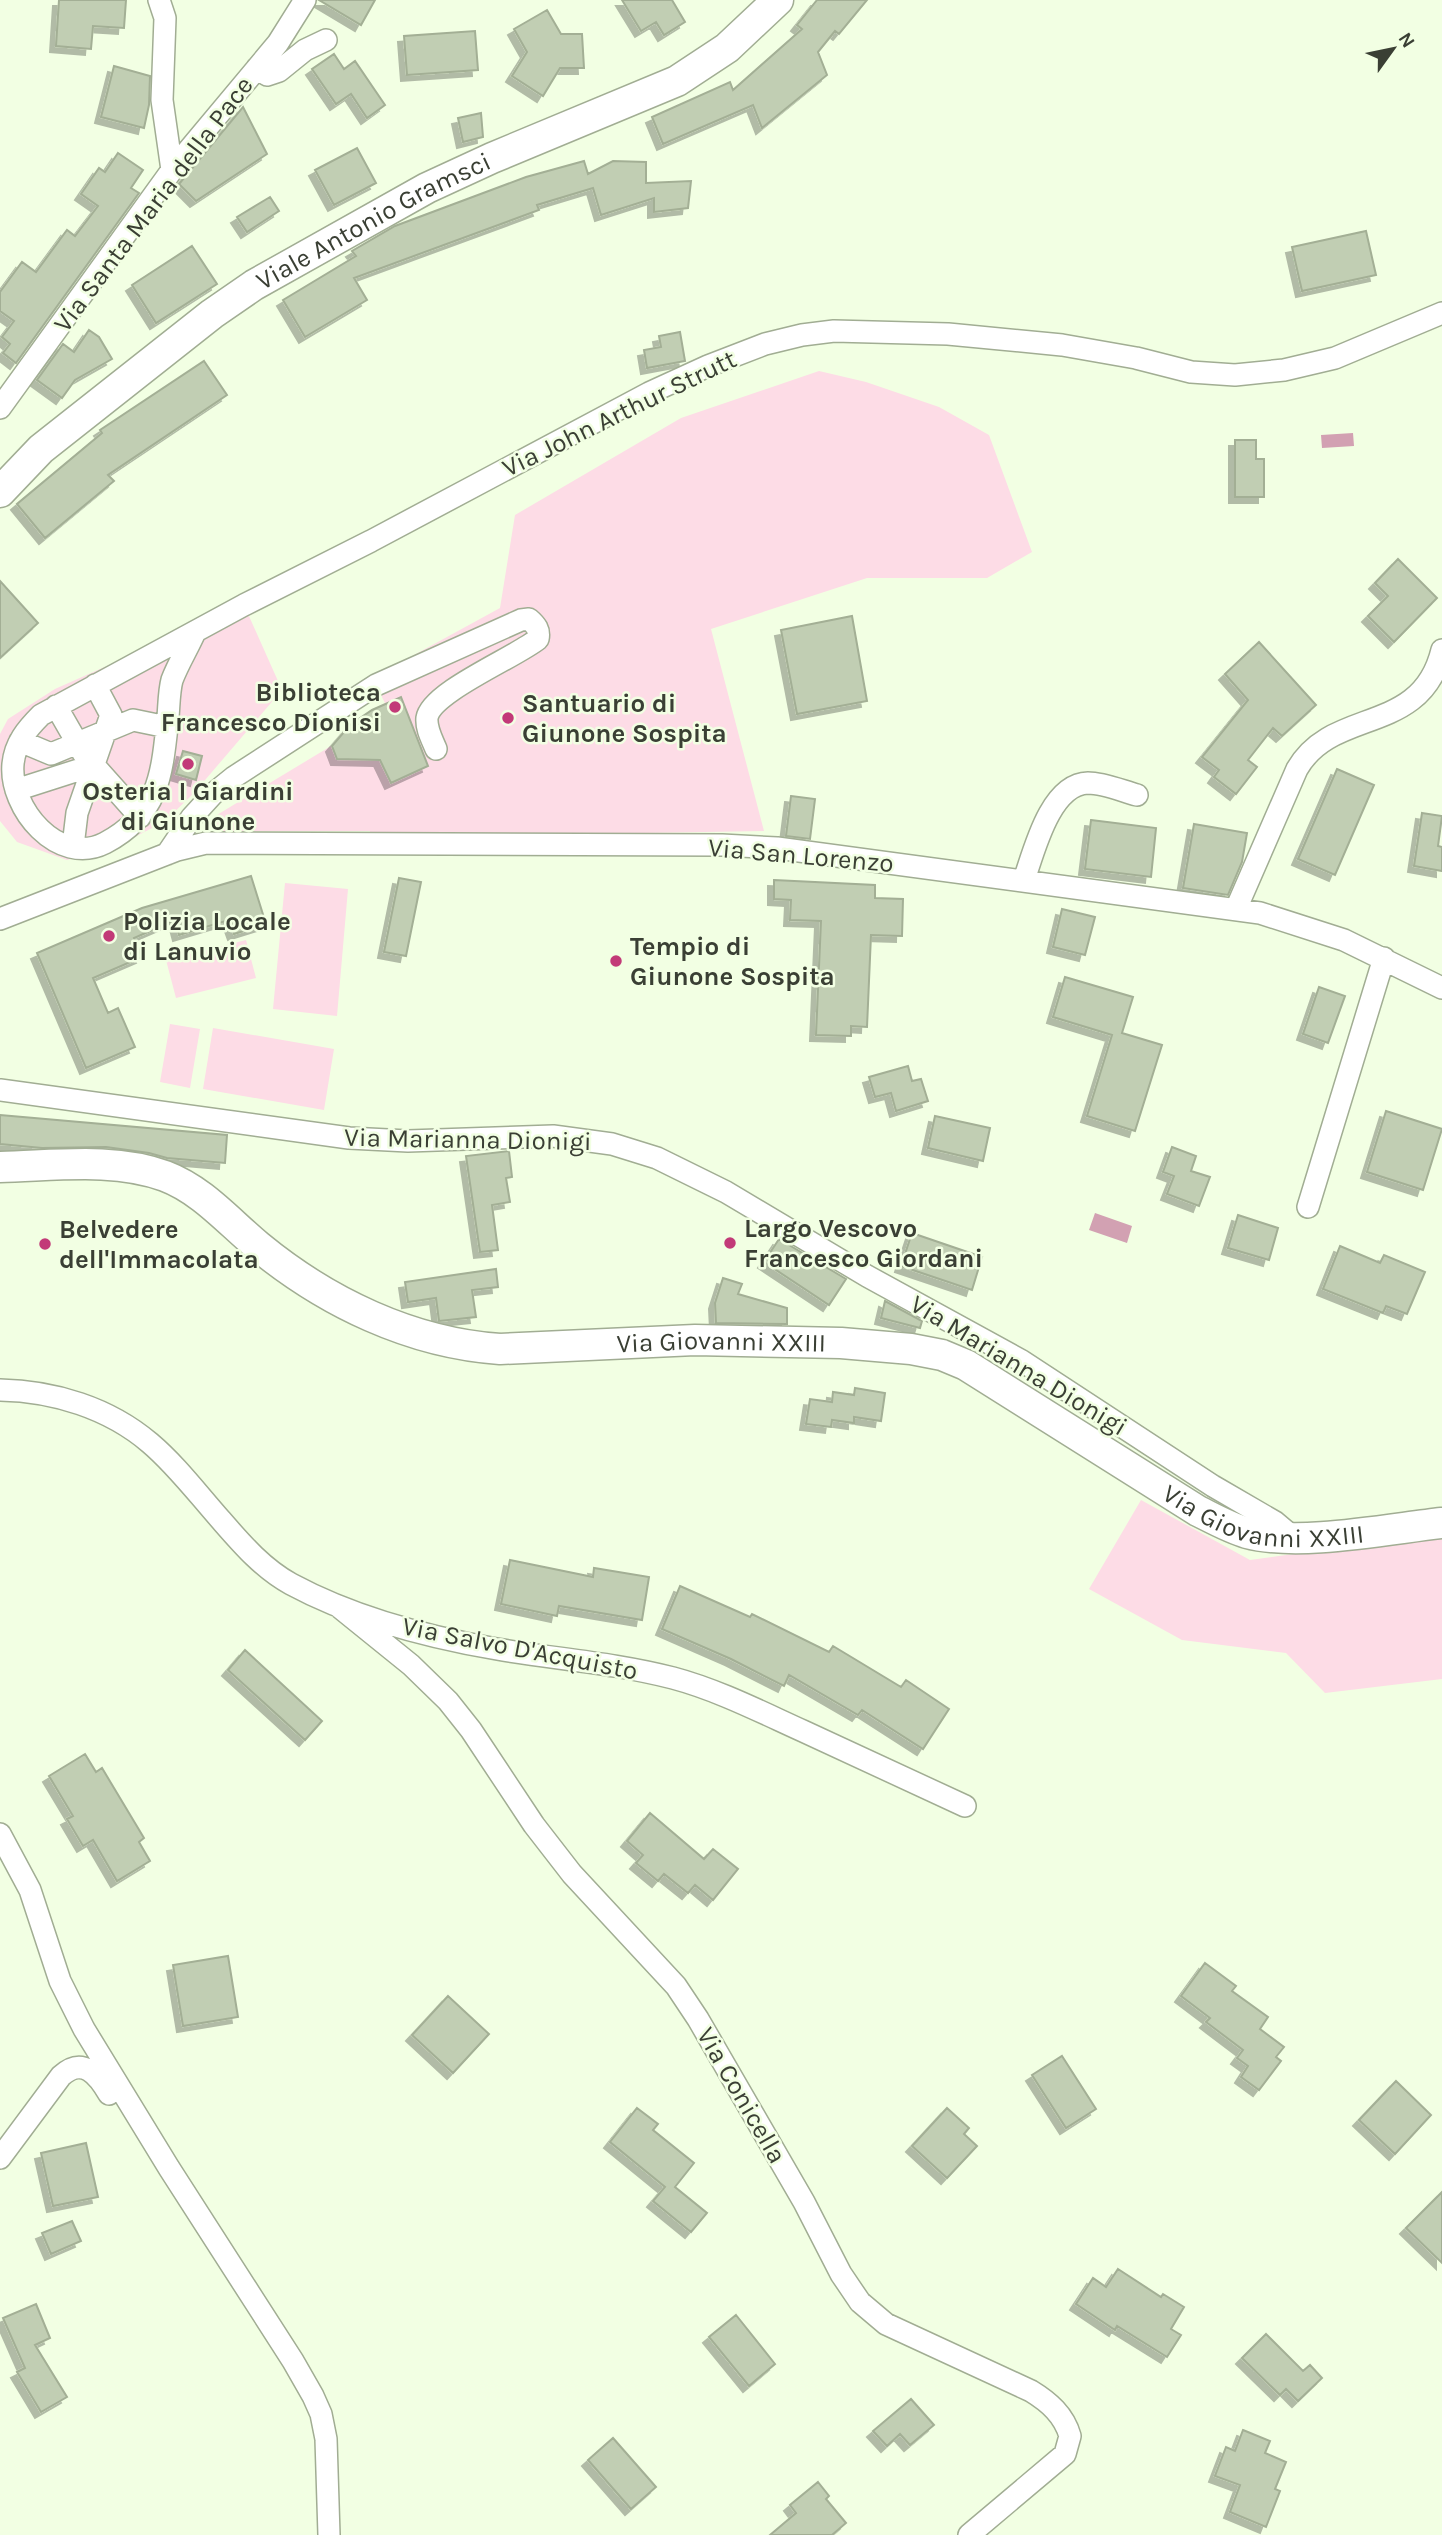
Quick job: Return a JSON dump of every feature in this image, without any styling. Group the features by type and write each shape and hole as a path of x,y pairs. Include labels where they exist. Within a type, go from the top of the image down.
{"street":[{"path":"159,0 165,18 162,100 172,170"},
{"name":"Via Santa Maria della Pace","path":"0,408 172,170 285,33 305,0"},
{"name":"Viale Antonio Gramsci","path":"0,492 41,449 212,314 254,285 427,188 677,81 727,48 778,0"},
{"path":"257,68 267,75 274,74 305,50 326,40"},
{"name":"Via John Arthur Strutt","path":"20,741 26,730 41,715 244,605 372,541 657,389 726,358 771,342 826,332 909,331 1036,341 1214,375 1271,372 1348,353 1442,313"},
{"path":"167,854 186,824 213,794 234,777 376,685 521,620 529,619 536,624 538,639 467,681 431,707 427,716 428,728 436,749"},
{"path":"167,727 133,720 51,754 20,741 13,764 19,801 46,835 73,846 89,848 104,844 132,825 153,799 160,781 167,727 172,681 195,632"},
{"path":"1236,909 1297,769 1308,753 1325,739 1377,720 1406,704 1430,680 1442,650"},
{"path":"73,846 77,813 111,715 95,685"},
{"path":"56,706 76,744 140,817"},
{"path":"16,790 94,765"},
{"path":"1024,880 1045,821 1070,790 1088,783 1137,795"},
{"name":"Via San Lorenzo","path":"0,919 167,854 206,843 722,845 777,848 1236,909 1301,925 1343,940 1442,988"},
{"path":"1308,1207 1384,958"},
{"name":"Via Marianna Dionigi","path":"0,1090 349,1138 408,1141 553,1136 604,1142 648,1154 726,1192 867,1276 1022,1362 1213,1486 1275,1522 1294,1538"},
{"name":"Via Giovanni XXIII","path":"0,1167 110,1166 138,1168 170,1178 201,1196 268,1254 317,1288 386,1322 450,1344 532,1349 660,1341 753,1340 911,1349 942,1355 981,1374 1217,1521 1249,1533 1294,1538 1442,1523"},
{"name":"Via Salvo D'Acquisto","path":"0,1390 32,1392 75,1402 99,1411 134,1431 168,1460 262,1564 291,1584 338,1605 456,1642 603,1662 684,1681 774,1717 965,1806"},
{"name":"Via Conicella","path":"338,1605 420,1673 455,1708 534,1825 572,1874 676,1986 698,2019 804,2202 841,2274 860,2302 886,2324 1038,2395 1061,2417 1070,2436 1065,2454 969,2535"},
{"path":"0,1834 30,1890 68,2002 313,2396 321,2414 326,2439 329,2535"},
{"path":"0,2158 61,2076 77,2067 89,2071 99,2079 140,2143 169,2168"}],"shaded area":[{"path":"819,371 866,382 939,407 989,435 1032,552 987,578 867,578 711,629 764,831 464,836 370,831 217,831 207,821 331,746 350,725 385,703 372,678 500,608 515,515 681,418"},
{"path":"1353,433 1354,446 1322,448 1321,435"},
{"path":"244,605 282,690 194,793 164,822 111,849 67,860 17,842 0,821 0,734 8,719 55,689"},
{"path":"285,883 348,889 337,1016 273,1009"},
{"path":"246,940 256,978 176,998 166,960"},
{"path":"170,1024 200,1029 190,1088 160,1082"},
{"path":"213,1028 334,1049 324,1110 203,1089"},
{"path":"1095,1213 1132,1226 1127,1243 1089,1230"},
{"path":"1141,1500 1250,1560 1442,1533 1442,1679 1325,1693 1286,1653 1182,1640 1089,1589"}],"building":[{"path":"59,0 126,0 124,28 93,26 91,49 56,46"},
{"path":"319,0 375,0 361,25"},
{"path":"622,0 672,0 685,22 664,35 656,22 641,31"},
{"path":"817,0 867,0 839,34 835,31 818,52 827,75 762,128 753,105 663,144 652,117 730,82 733,90 802,29 797,25"},
{"path":"547,10 561,34 582,34 584,68 560,68 543,96 512,76 527,52 514,29"},
{"path":"475,31 478,70 407,75 404,36"},
{"path":"334,54 344,69 355,61 385,105 367,118 351,94 336,104 312,69"},
{"path":"114,66 150,76 149,105 144,128 101,117"},
{"path":"243,107 267,154 196,201 179,184"},
{"path":"481,113 483,137 463,142 458,118"},
{"path":"357,148 376,183 334,205 315,170"},
{"path":"118,153 143,170 131,188 139,193 16,363 3,353 10,344 2,337 14,321 0,311 0,292 22,262 36,272 67,230 75,236 98,206 81,194 99,168 105,172"},
{"path":"584,161 588,174 613,161 646,162 646,183 691,181 688,208 654,212 654,198 601,215 593,188 537,205 539,210 354,278 367,300 305,337 283,300 356,256 352,251 395,226 526,177"},
{"path":"270,197 279,211 247,232 237,217"},
{"path":"1366,231 1376,275 1302,291 1292,247"},
{"path":"192,246 217,284 156,323 132,285"},
{"path":"89,330 99,337 112,359 75,380 62,398 37,380 63,344 74,352"},
{"path":"680,332 685,361 647,368 644,350 661,347 659,336"},
{"path":"204,361 227,395 108,475 114,481 45,538 17,504 102,433 100,430"},
{"path":"1235,440 1256,440 1256,459 1264,459 1264,497 1235,497"},
{"path":"1398,559 1437,598 1394,642 1368,616 1388,596 1375,583"},
{"path":"0,581 38,623 0,658"},
{"path":"852,616 867,701 797,714 781,630"},
{"path":"1259,642 1316,705 1282,736 1273,728 1248,760 1257,767 1236,794 1214,777 1219,770 1202,757 1248,700 1225,674"},
{"path":"401,697 428,766 391,783 380,760 337,759 332,746 350,725 372,710"},
{"path":"183,751 202,756 196,780 176,774"},
{"path":"1337,769 1374,785 1335,875 1298,859"},
{"path":"791,796 815,799 810,839 786,836"},
{"path":"1422,813 1442,816 1438,846 1442,847 1442,871 1414,866"},
{"path":"1091,820 1156,828 1151,877 1085,869"},
{"path":"1194,824 1247,833 1242,862 1228,895 1183,888"},
{"path":"251,876 266,924 234,934 229,920 179,935 175,920 134,938 142,957 93,978 108,1013 118,1008 135,1047 86,1068 37,953 142,908"},
{"path":"399,878 421,882 406,956 384,952"},
{"path":"774,880 875,885 875,898 903,899 902,936 871,935 867,1027 851,1026 851,1036 816,1035 821,921 790,920 791,900 774,899"},
{"path":"1062,909 1095,917 1085,955 1053,947"},
{"path":"1065,977 1133,997 1122,1033 1162,1045 1135,1131 1087,1116 1112,1035 1053,1017"},
{"path":"1319,987 1345,996 1328,1043 1303,1034"},
{"path":"908,1066 912,1081 921,1079 928,1101 896,1111 891,1093 875,1097 869,1077"},
{"path":"1386,1111 1442,1129 1423,1190 1367,1172"},
{"path":"0,1115 227,1135 225,1163 167,1158 106,1147 42,1148 0,1144"},
{"path":"935,1116 990,1128 983,1161 928,1148"},
{"path":"1172,1147 1196,1156 1191,1171 1210,1177 1199,1206 1167,1194 1174,1176 1163,1172"},
{"path":"509,1151 512,1177 506,1178 510,1202 492,1205 498,1250 480,1252 466,1156"},
{"path":"1238,1215 1278,1228 1269,1260 1228,1248"},
{"path":"912,1233 982,1257 972,1290 901,1266"},
{"path":"779,1239 846,1279 829,1305 764,1262"},
{"path":"1340,1246 1380,1263 1384,1255 1425,1272 1407,1314 1386,1306 1383,1313 1323,1289"},
{"path":"496,1269 498,1287 472,1290 476,1317 439,1321 436,1298 408,1302 405,1282"},
{"path":"723,1278 742,1284 738,1294 787,1308 787,1324 716,1323 715,1303"},
{"path":"885,1301 922,1321 920,1328 881,1318"},
{"path":"855,1388 885,1393 881,1421 854,1417 854,1423 832,1420 831,1427 806,1424 810,1399 832,1402 833,1392 854,1395"},
{"path":"510,1560 593,1577 594,1568 649,1577 642,1620 559,1606 557,1616 501,1604"},
{"path":"680,1586 750,1617 752,1614 829,1652 833,1646 901,1687 906,1680 949,1709 923,1749 862,1710 858,1715 789,1675 784,1686 662,1629"},
{"path":"245,1650 322,1721 305,1740 228,1670"},
{"path":"85,1754 96,1772 102,1768 144,1838 139,1842 150,1861 117,1881 93,1840 83,1846 67,1819 73,1816 49,1776"},
{"path":"650,1813 704,1859 713,1849 738,1869 713,1900 695,1885 688,1893 664,1874 658,1881 636,1863 643,1855 627,1841"},
{"path":"228,1956 238,2017 183,2026 173,1965"},
{"path":"1205,1963 1236,1986 1232,1991 1268,2017 1260,2029 1284,2047 1276,2057 1281,2061 1259,2090 1241,2077 1248,2066 1237,2058 1243,2050 1206,2022 1210,2018 1181,1996"},
{"path":"448,1996 489,2034 453,2073 412,2035"},
{"path":"1062,2056 1096,2109 1066,2128 1032,2075"},
{"path":"1396,2081 1431,2115 1395,2154 1359,2120"},
{"path":"637,2108 658,2124 653,2130 694,2163 675,2187 707,2213 691,2232 653,2201 665,2187 610,2142"},
{"path":"947,2108 969,2128 964,2134 977,2146 947,2178 912,2146"},
{"path":"86,2143 98,2197 53,2206 41,2153"},
{"path":"1442,2192 1442,2263 1406,2228"},
{"path":"72,2221 81,2241 51,2254 42,2233"},
{"path":"1118,2269 1161,2297 1163,2294 1184,2307 1171,2329 1181,2335 1167,2357 1117,2326 1115,2330 1076,2304 1093,2278 1106,2287"},
{"path":"36,2304 50,2338 35,2345 67,2397 41,2412 17,2372 25,2368 3,2318"},
{"path":"736,2315 775,2364 749,2386 709,2337"},
{"path":"1266,2334 1303,2371 1310,2365 1322,2378 1298,2401 1286,2389 1280,2395 1242,2358"},
{"path":"911,2399 934,2425 910,2445 900,2434 887,2446 873,2431"},
{"path":"1243,2430 1270,2441 1265,2453 1286,2462 1275,2489 1280,2491 1266,2527 1230,2512 1240,2485 1215,2476 1226,2447 1235,2451"},
{"path":"613,2438 656,2487 631,2509 588,2460"},
{"path":"818,2482 829,2496 826,2499 846,2523 832,2535 770,2535 796,2513 790,2505"}],"place":[{"name":"Biblioteca Francesco Dionisi","path":"395,707"},
{"name":"Santuario di Giunone Sospita","path":"508,718"},
{"name":"Osteria I Giardini di Giunone","path":"188,764"},
{"name":"Polizia Locale di Lanuvio","path":"109,936"},
{"name":"Tempio di Giunone Sospita","path":"616,961"},
{"name":"Largo Vescovo Francesco Giordani","path":"730,1243"},
{"name":"Belvedere dell'Immacolata","path":"45,1244"}]}
